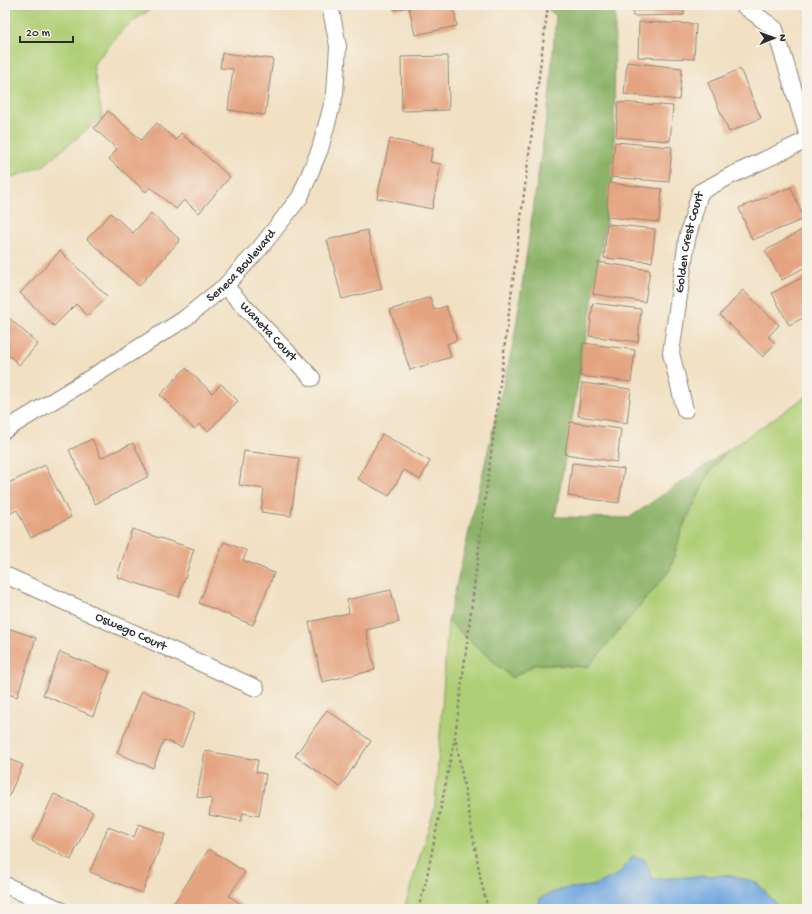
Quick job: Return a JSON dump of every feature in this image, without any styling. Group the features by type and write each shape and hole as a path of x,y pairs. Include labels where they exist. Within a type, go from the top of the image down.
{"street":[{"name":"Seneca Boulevard","path":"5,430 183,320 225,286 260,248 300,197 320,149 335,94 338,46 330,5"},
{"path":"743,5 774,30 807,133"},
{"name":"Golden Crest Court","path":"685,410 671,353 687,238 700,192 730,176 807,140"},
{"name":"Waneta Court","path":"225,286 312,378"},
{"name":"Oswego Court","path":"5,575 256,688"},
{"path":"5,885 58,909"}],"path":[{"path":"418,909 426,881 455,737 548,5"},
{"path":"455,737 481,881 488,909"}],"green space":[{"path":"5,5 156,5 124,28 93,65 102,117 43,166 5,180"},
{"path":"544,5 615,5 614,174 555,517 629,518 728,450 709,473 682,529 670,570 588,667 536,664 512,678 448,621 514,340 549,100 556,16"},
{"path":"807,396 807,909 781,909 756,882 727,875 653,879 644,859 619,874 593,886 562,889 540,898 538,909 404,909 435,806 448,621 512,678 536,664 588,667 670,570 682,529 709,473 728,450"}],"water":[{"path":"633,856 644,859 653,879 727,875 756,882 781,909 538,909 540,898 562,889 593,886 619,874"}],"building":[{"path":"393,5 453,5 457,26 415,35 409,7 394,10"},
{"path":"633,5 684,5 684,15 633,16"},
{"path":"639,22 696,24 694,59 638,57"},
{"path":"222,53 273,59 265,115 228,110 233,69 220,68"},
{"path":"448,56 449,110 402,111 401,57"},
{"path":"627,62 682,68 679,100 624,94"},
{"path":"740,69 761,118 729,132 708,83"},
{"path":"618,102 673,106 670,141 616,137"},
{"path":"108,111 141,140 157,123 176,140 181,133 230,177 199,213 184,200 176,209 150,187 146,192 109,159 117,149 94,128"},
{"path":"390,139 433,148 430,162 441,164 432,209 377,198"},
{"path":"615,142 672,147 669,182 611,177"},
{"path":"609,183 662,189 659,222 606,217"},
{"path":"791,187 804,219 752,240 739,208"},
{"path":"111,213 133,233 151,213 180,240 139,286 87,239"},
{"path":"607,224 655,229 652,262 604,258"},
{"path":"807,227 807,266 782,280 765,251"},
{"path":"367,230 382,289 342,299 327,240"},
{"path":"60,251 107,296 88,316 76,304 54,326 20,293"},
{"path":"598,262 650,270 645,302 593,294"},
{"path":"807,275 807,316 789,325 772,293"},
{"path":"743,290 779,325 768,337 775,343 763,357 720,315"},
{"path":"430,297 434,310 446,306 457,340 447,344 451,357 410,370 390,310"},
{"path":"593,303 641,309 638,342 589,336"},
{"path":"5,314 38,344 19,365 10,356 5,362"},
{"path":"583,343 635,350 631,382 580,376"},
{"path":"186,368 212,393 221,384 238,401 208,431 200,424 194,429 160,395"},
{"path":"582,383 631,389 627,423 578,416"},
{"path":"570,422 621,429 617,462 565,454"},
{"path":"382,434 430,461 420,480 404,470 389,496 358,479"},
{"path":"92,439 101,458 133,443 149,476 95,504 69,450"},
{"path":"244,451 299,458 291,516 261,512 264,489 239,485"},
{"path":"572,463 624,469 619,503 568,496"},
{"path":"45,465 71,517 31,538 17,510 5,516 5,485"},
{"path":"132,529 194,549 179,597 117,577"},
{"path":"224,542 247,551 243,560 274,573 253,625 199,603"},
{"path":"391,590 399,622 366,630 375,670 322,682 309,622 349,613 347,600"},
{"path":"5,627 36,638 17,697 5,693"},
{"path":"60,652 110,672 93,716 43,695"},
{"path":"142,691 195,713 182,747 164,740 153,768 117,753"},
{"path":"327,710 371,741 340,787 295,756"},
{"path":"205,751 258,760 256,772 266,774 259,816 243,813 241,821 209,815 212,799 197,797"},
{"path":"5,757 23,765 5,804"},
{"path":"54,794 93,812 71,860 32,841"},
{"path":"139,824 165,834 142,893 90,872 108,827 134,837"},
{"path":"209,849 245,872 229,896 242,905 240,909 171,908"}]}
